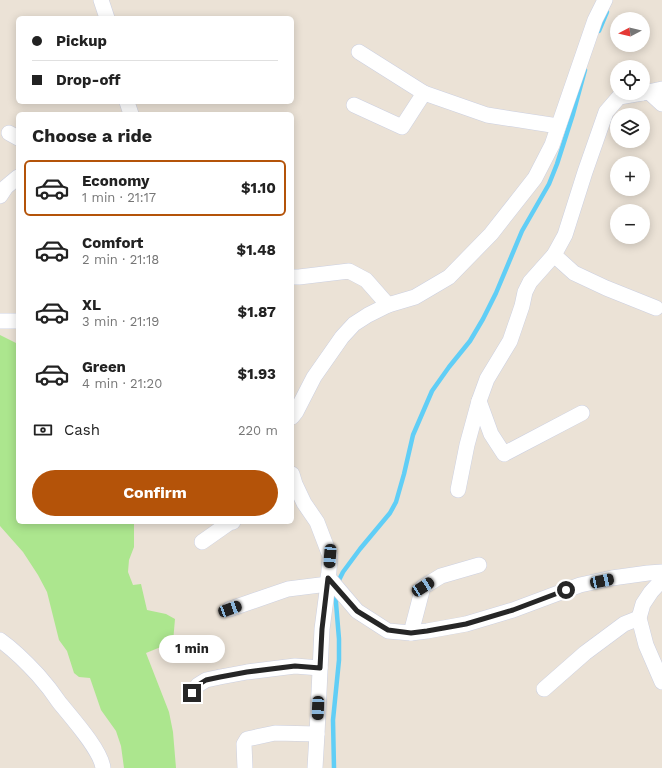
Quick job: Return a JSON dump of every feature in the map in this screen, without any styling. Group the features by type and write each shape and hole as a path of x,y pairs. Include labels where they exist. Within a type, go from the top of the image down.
{"street":[{"path":"102,0 106,16"},
{"path":"294,414 314,377 342,337 354,324 388,305 415,297 449,277 491,234 535,178 552,145 595,20 605,0"},
{"path":"359,52 424,93 487,115 558,126"},
{"path":"354,105 402,127 424,93"},
{"path":"650,93 662,104"},
{"path":"458,490 479,401 487,379 510,341 522,306 525,292 530,282 554,255 565,235 606,112 616,100"},
{"path":"0,196 6,187 16,179"},
{"path":"554,255 574,273 606,288 656,308"},
{"path":"294,277 349,271 366,280 388,305"},
{"path":"0,321 16,321"},
{"path":"479,401 492,434 504,454 582,413"},
{"path":"294,481 298,505 317,522 330,556 322,629 315,768"},
{"path":"202,542 228,524"},
{"path":"411,633 423,587 441,576 479,565"},
{"path":"328,581 357,611 388,630 411,633 466,624 513,610 580,585 612,578 662,572"},
{"path":"662,580 643,604 639,618 646,645 662,682"},
{"path":"230,609 288,589 328,581"},
{"path":"544,689 585,653 624,624 639,618"},
{"path":"0,640 39,676 93,746 103,768"},
{"path":"192,693 198,685 206,680 220,677 295,666 320,668"},
{"path":"245,768 244,744 247,738 274,733 317,734"}],"green space":[{"path":"0,335 16,343 16,524 134,524 134,547 129,560 128,572 133,585 141,584 147,610 166,614 175,619 173,642 146,653 169,712 173,732 176,768 124,768 121,746 116,731 101,710 90,678 79,677 74,673 67,651 59,640 47,592 23,552 0,526"}],"waterway":[{"path":"599,31 607,12"},
{"path":"337,584 343,572 390,513 396,502 413,435 432,391 470,341 483,319 496,293 522,231 549,184 573,114 585,70"},
{"path":"334,768 333,720 339,660 336,591"}],"route":[{"path":"192,693 198,685 206,680 220,677 295,666 320,668 322,629 328,578 357,611 388,630 411,633 466,624 513,610 566,590"}]}
